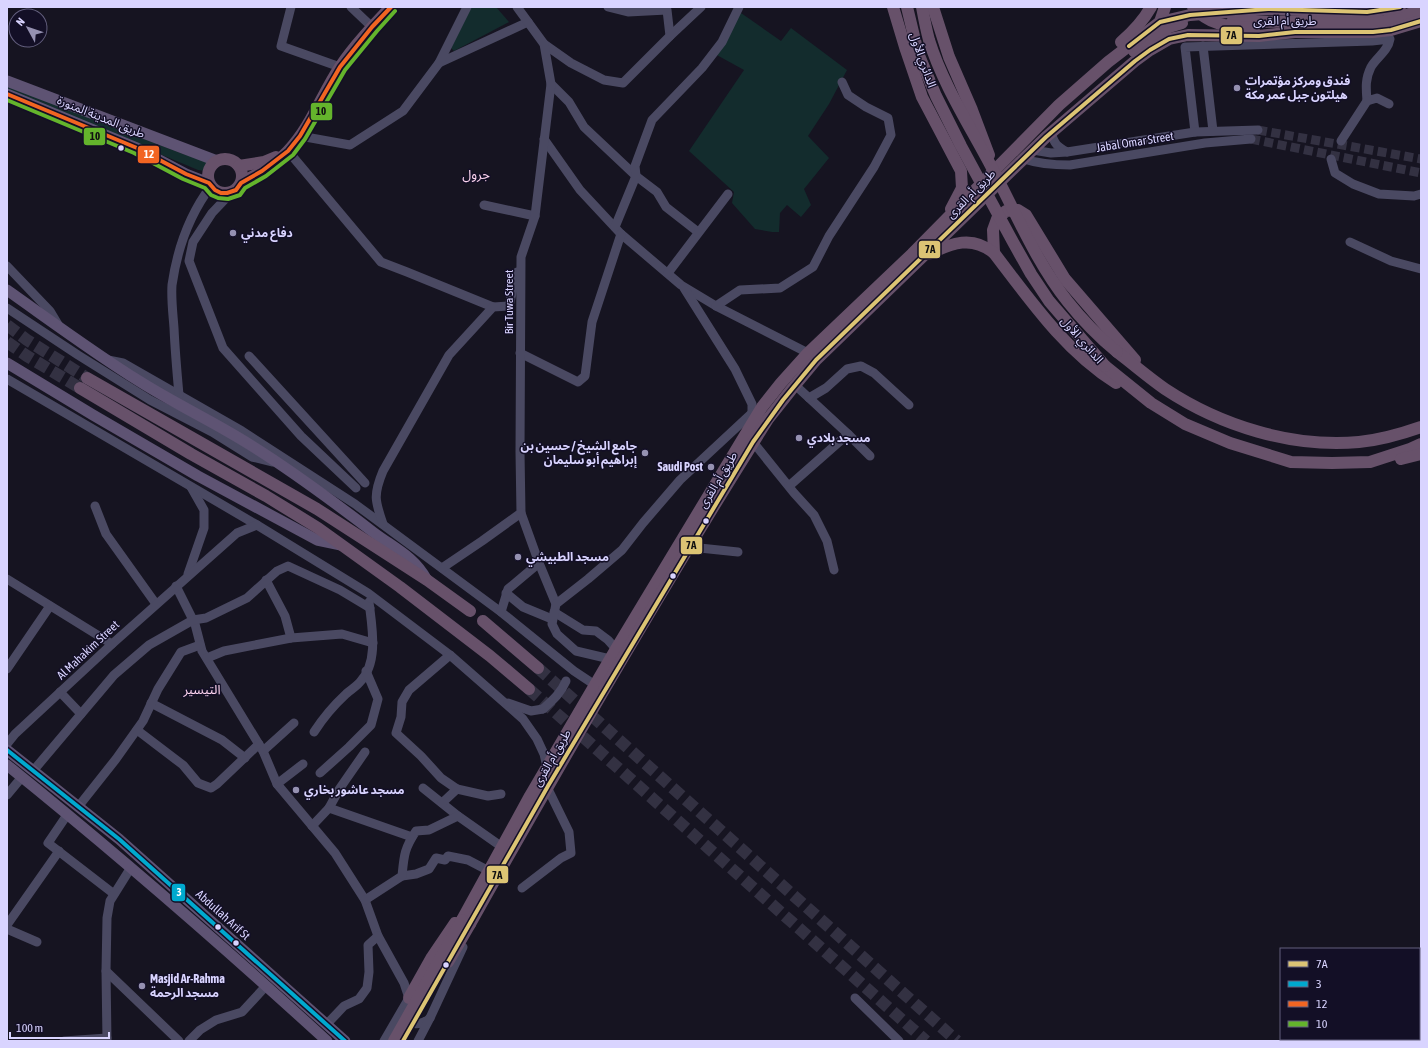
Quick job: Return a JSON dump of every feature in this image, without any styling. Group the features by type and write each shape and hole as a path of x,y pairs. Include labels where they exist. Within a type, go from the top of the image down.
{"highway":[{"path":"237,188 242,175 239,166 236,163 227,159 217,161 213,164 208,173 210,184 221,193 227,194 237,188 262,172 288,151 300,136 340,67 372,27 391,7"},
{"path":"893,7 922,97 961,171 962,188 952,207 917,256"},
{"name":"الدائري الأول","path":"907,7 918,54 936,96 961,146 1031,274 1049,301 1103,370 1185,424 1224,441 1291,462 1370,462 1421,444"},
{"name":"الدائري الأول","path":"922,7 929,39 938,64 1023,230 1067,302 1091,330 1116,352 1166,389 1226,422 1293,440 1331,443 1360,442 1394,436 1421,427"},
{"path":"933,7 949,57 987,148 992,168"},
{"name":"طريق أم القرى","path":"1060,105 1069,91 1082,77 1133,32 1144,20 1151,7"},
{"path":"1160,22 1165,7"},
{"path":"1193,7 1201,15 1223,26 1295,32"},
{"name":"طريق أم القرى","path":"466,922 491,874 547,787 768,419 816,360 1060,105 1108,62 1160,22 1190,15 1268,9 1367,12 1400,7"},
{"name":"طريق أم القرى","path":"491,874 502,847 547,768 752,417 808,353 1024,159 1084,95 1130,54 1169,27 1183,22 1385,20 1421,10"},
{"name":"طريق أم القرى","path":"1048,135 1135,60 1169,39 1188,35 1259,36 1295,32 1373,32 1391,30 1421,21"},
{"path":"239,166 264,162 288,151"},
{"path":"994,253 993,230 997,219 1006,211 1018,210 1026,215 1065,279 1153,380"},
{"path":"917,256 959,242 971,242 988,248 994,253 1040,313 1070,346 1103,370"},
{"path":"87,378 317,509 427,580 470,611"},
{"path":"80,388 191,454 266,496 318,528 490,656 529,689"},
{"path":"752,417 754,442"},
{"path":"1370,462 1388,461 1421,454"},
{"path":"483,622 538,668"},
{"path":"463,947 491,874"},
{"path":"406,1002 432,957 491,874"},
{"path":"394,1041 466,922"},
{"path":"403,1041 466,922"}],"main road":[{"name":"طريق المدينة المنورة","path":"7,81 217,161"},
{"name":"طريق المدينة المنورة","path":"7,94 136,148 186,174 210,184"},
{"path":"7,290 107,360 172,400 240,438 276,462 405,554 422,570 427,580"},
{"path":"7,363 198,476 317,540 341,545"},
{"name":"Abdullah Arif St","path":"7,750 119,840 345,1041"},
{"path":"7,765 266,986 327,1041"},
{"path":"22,777 31,769"}],"street":[{"path":"291,7 281,46 340,67"},
{"path":"351,7 372,27"},
{"path":"300,136 350,145 404,111 439,63 467,7"},
{"name":"Bir Tuwa Street","path":"517,7 544,44 551,84 535,216 521,257 521,513 539,563 554,612 552,624 557,634 576,651 613,654"},
{"path":"608,7 628,12 667,9 670,36"},
{"path":"544,44 571,63 604,80 623,83 701,7"},
{"path":"614,226 636,176 634,166 652,120 702,68 722,42 739,7"},
{"path":"439,63 528,22"},
{"path":"1204,131 1185,47 1372,41 1390,39 1389,46 1372,67 1366,85 1368,101"},
{"path":"1203,46 1205,143"},
{"path":"716,306 740,290 780,288 813,267 829,236 874,167 891,134 888,118 866,107 848,95 842,82"},
{"path":"551,84 569,102 584,127 636,176 657,192 666,207 698,232"},
{"path":"1341,141 1368,101 1377,98 1389,104"},
{"name":"Jabal Omar Street","path":"1033,150 1051,153 1067,152 1204,131 1258,130"},
{"path":"1048,135 1058,147 1067,152"},
{"path":"544,138 580,190 621,234 682,285 716,306 808,353"},
{"name":"Jabal Omar Street","path":"1024,159 1036,163 1070,165 1205,143 1251,139"},
{"path":"288,151 381,262 493,307 509,306 521,257"},
{"path":"1331,159 1335,173 1353,184 1378,194 1414,196 1421,194"},
{"path":"179,395 172,309 172,286 188,240 193,216 210,184"},
{"path":"237,188 188,240 189,262 223,348 300,436 356,488"},
{"path":"668,273 728,194"},
{"path":"484,205 535,216"},
{"path":"520,353 578,382 584,376 592,322 621,234"},
{"path":"1350,242 1391,261 1421,269"},
{"path":"7,266 50,311 60,327"},
{"path":"554,612 588,579 622,550 680,480 752,417 752,404 736,369 682,285"},
{"path":"383,524 376,504 378,484 383,472 449,355 493,307"},
{"path":"7,308 150,400 212,432 252,457 276,462"},
{"path":"249,356 365,483"},
{"path":"107,360 123,363 242,431 339,493 501,612 574,671 595,685"},
{"path":"809,398 826,388 847,369 861,366 874,373 909,405"},
{"path":"7,379 258,525 368,593 450,655 523,719 537,739 544,754 547,768"},
{"path":"795,385 870,456"},
{"path":"788,486 848,434"},
{"path":"754,442 788,486 814,515 827,541 834,570"},
{"path":"339,493 356,488 375,479 383,472"},
{"path":"187,576 204,528 204,510 190,486"},
{"path":"95,506 106,534 156,604"},
{"path":"442,568 521,513"},
{"name":"Al Mahakim Street","path":"7,744 15,734 60,692 187,576 238,533 258,525"},
{"path":"690,548 738,552"},
{"path":"501,612 508,589 539,563"},
{"path":"31,769 82,714 114,675 149,645 193,620 206,618 247,598 277,571 288,566 340,590 370,608"},
{"path":"7,579 112,644"},
{"path":"266,580 285,616 291,638"},
{"path":"176,586 193,620 202,651 261,747 277,784 335,853 365,900 378,936 404,983 406,1002 404,1012 405,1017 416,1025 421,1024 430,1018"},
{"path":"314,732 326,715 346,694 361,682 370,664 373,643 368,593"},
{"path":"506,593 523,606 554,612 583,630 596,631 608,640 613,654"},
{"path":"7,669 50,606"},
{"path":"207,658 224,650 291,638 342,634 373,643"},
{"path":"78,807 116,759 143,721 158,689 181,652 200,645"},
{"path":"450,655 409,690 402,702 401,717 396,734 421,756 441,778 456,789 488,796 501,794"},
{"path":"503,701 531,711 543,709 557,696 566,681 566,671 556,657"},
{"path":"320,773 371,725 378,699 366,671"},
{"path":"60,692 82,714"},
{"path":"151,703 222,740 245,758"},
{"path":"137,730 183,765 198,783 211,788 245,758 294,723"},
{"path":"312,826 329,808 340,788 365,752"},
{"path":"277,784 303,764"},
{"path":"7,795 22,777"},
{"path":"522,888 561,858 571,853 569,832 547,787"},
{"path":"423,788 458,816 502,847"},
{"path":"442,803 456,789"},
{"path":"329,808 412,837"},
{"path":"67,815 48,843 114,894"},
{"path":"402,876 404,852 416,832 429,830 458,816"},
{"path":"7,925 59,851"},
{"path":"365,900 402,876 416,874 429,869 436,858 445,860 448,856 468,860 491,874"},
{"path":"64,1041 107,1039 107,918 110,901 130,869"},
{"path":"7,929 37,942"},
{"path":"327,1024 344,1006 359,999 368,988 370,972 368,945 378,936"},
{"path":"418,1041 463,947"},
{"path":"106,971 178,1041"},
{"path":"189,1041 200,1030 216,1020 242,1012 266,986"},
{"path":"855,998 899,1041"},
{"path":"384,1041 406,1002"}],"green space":[{"path":"471,7 496,7 509,22 454,51 450,47"},
{"path":"741,13 781,41 791,28 847,70 829,104 808,136 829,158 804,189 811,205 801,217 787,205 780,213 779,232 755,229 732,203 734,192 689,151 744,70 715,54"},
{"path":"7,86 183,154 205,160 208,163 208,166 205,171 198,170 7,90"}],"tunnel":[{"path":"1258,130 1421,159"},
{"path":"1251,139 1421,173"},
{"path":"7,325 27,340 87,378"},
{"path":"7,342 80,388"},
{"path":"538,668 957,1041"},
{"path":"529,689 926,1041"}],"transit line":[{"name":"12","path":"7,94 137,148 186,174 209,183 215,190 221,193 227,193 236,190 241,183 262,171 288,151 300,136 340,67 372,27 391,7"},
{"name":"7A","path":"1129,46 1160,22 1190,15 1268,9 1367,12 1400,7"},
{"name":"10","path":"7,100 134,153 183,179 205,188 211,195 218,198 228,199 240,195 245,188 266,176 293,155 305,139 345,70 395,11"},
{"name":"7A","path":"403,1041 548,786 753,442 783,400 816,360 1046,137 1135,61 1169,39 1188,35 1259,36 1295,32 1373,32 1391,30 1421,21"},
{"name":"3","path":"7,750 119,839 345,1041"}],"place":[{"name":"فندق ومركز مؤتمرات هيلتون جبل عمر مكة","path":"1237,88"},
{"name":"دفاع مدني","path":"233,233"},
{"name":"مسجد بلادي","path":"799,438"},
{"name":"جامع الشيخ / حسين بن إبراهيم أبو سليمان","path":"645,453"},
{"name":"Saudi Post","path":"711,467"},
{"name":"مسجد الطبيشي","path":"518,557"},
{"name":"مسجد عاشور بخاري","path":"296,790"},
{"name":"Masjid Ar-Rahma مسجد الرحمة","path":"142,986"}],"district":[{"name":"جرول","path":"476,174"},
{"name":"التيسير","path":"202,689"}]}
